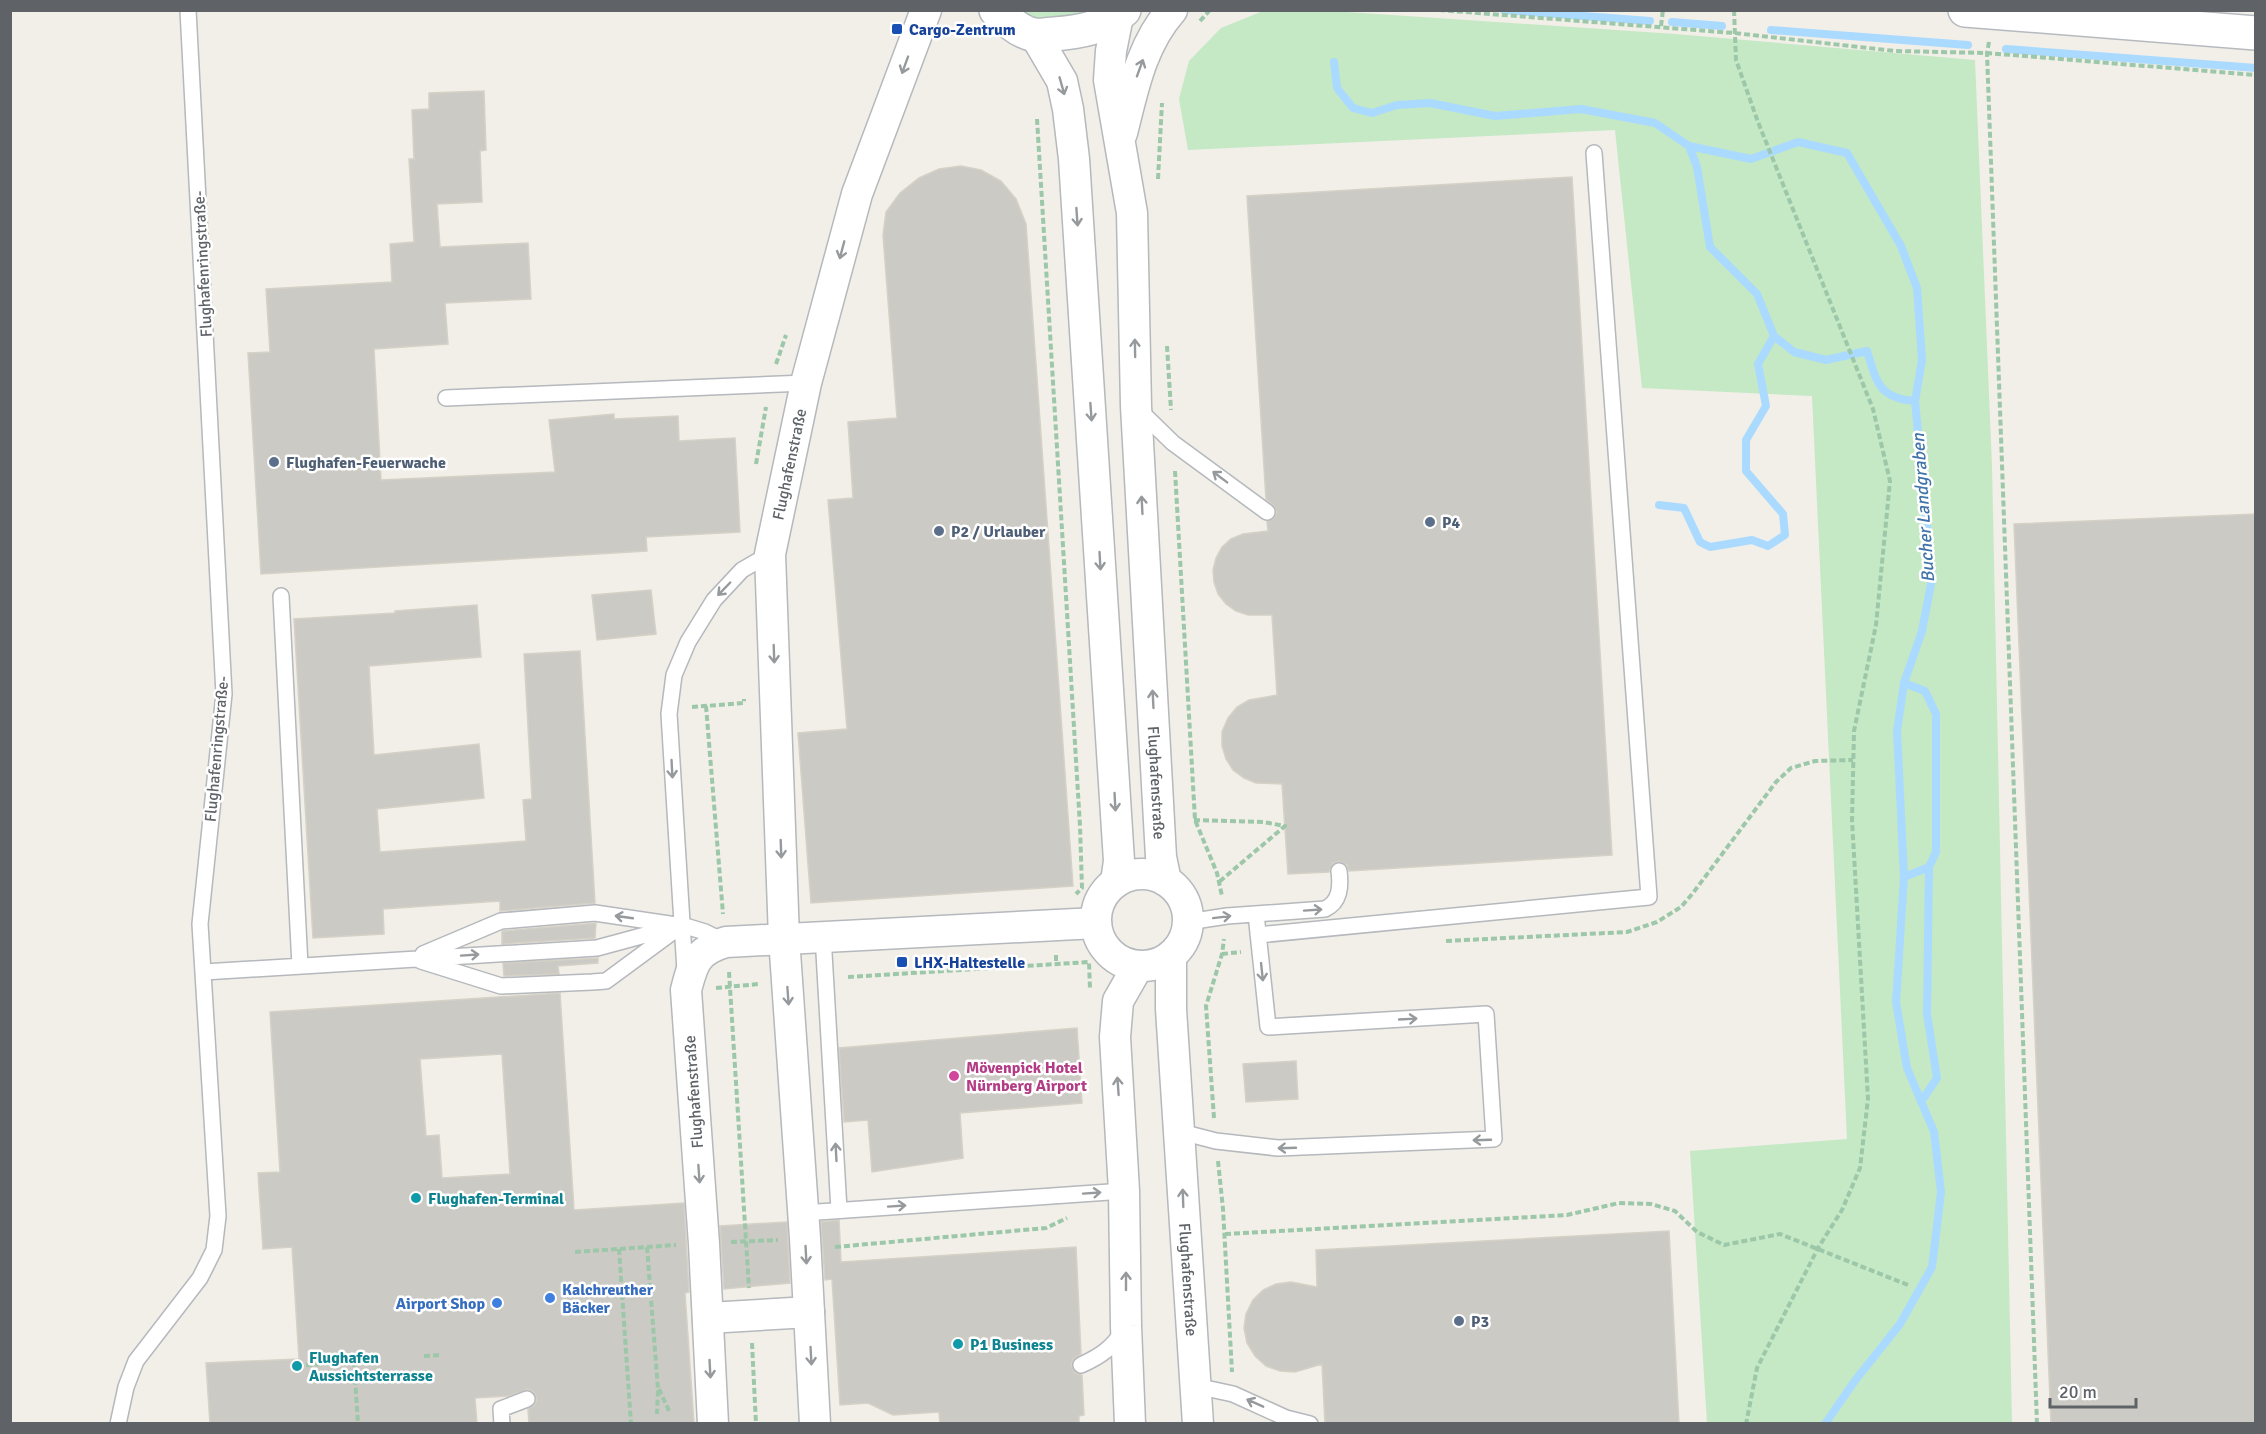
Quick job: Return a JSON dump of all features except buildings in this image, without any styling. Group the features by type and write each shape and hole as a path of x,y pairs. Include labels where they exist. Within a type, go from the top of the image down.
{"main road":[{"path":"996,10 1018,27 1035,35"},
{"path":"1965,10 2256,33"},
{"name":"Flughafenstraße","path":"1035,35 1084,31 1100,26 1121,13"}],"street":[{"name":"Flughafenstraße","path":"815,1424 784,938 770,554 806,383 857,194 926,10"},
{"name":"Flughafenstraße","path":"1119,145 1136,79 1149,42 1172,10"},
{"name":"Flughafenstraße","path":"1121,13 1112,43 1109,80 1132,213 1136,406 1161,857 1166,881 1182,899 1188,922"},
{"path":"1035,35 1062,81 1074,159 1119,861 1116,882"},
{"path":"1166,881 1141,874 1128,876 1116,882 1100,900 1096,923 1098,936 1109,952 1125,963 1150,966 1171,956 1180,946 1188,922"},
{"name":"Flughafenstraße","path":"713,1424 704,1244 686,990 693,963 708,950 726,942 1096,923"},
{"name":"Flughafenstraße","path":"1171,956 1171,1009 1181,1132 1198,1424"},
{"path":"1130,1424 1124,1191 1115,1037 1118,1001 1138,966"},
{"path":"708,1318 809,1312"}],"lane":[{"name":"Flughafenringstraße-","path":"118,1424 126,1387 136,1361 200,1278 214,1250 218,1216 200,924 224,694 188,10"},
{"path":"1258,935 1649,897 1594,153"},
{"path":"446,398 806,383"},
{"path":"1136,406 1173,443 1267,512"},
{"path":"686,990 670,708 674,675 688,642 714,600 742,570 770,554"},
{"path":"281,596 300,966"},
{"path":"1188,922 1227,916 1325,909 1333,905 1340,885 1339,871"},
{"path":"412,959 501,921 595,913 682,926 705,932 726,942"},
{"path":"1181,1132 1216,1141 1278,1148 1494,1139 1486,1014 1268,1027 1256,914"},
{"path":"204,972 597,948 682,926"},
{"path":"412,959 501,986 606,981 682,926"},
{"path":"823,936 839,1210"},
{"path":"804,1225 839,1210 1124,1191"},
{"path":"1081,1365 1103,1354 1115,1344 1126,1326"},
{"path":"1196,1386 1233,1394 1286,1418 1310,1424"},
{"path":"502,1424 501,1409 527,1399"}],"path":[{"path":"1439,10 1734,33 1895,51 1987,53 2256,75"},
{"path":"1661,27 1663,10"},
{"path":"1734,10 1736,60 1782,184 1872,409 1890,481 1876,625 1854,731 1851,820 1868,1099 1860,1168 1842,1210 1818,1248 1757,1368 1746,1424"},
{"path":"1987,53 2037,1424"},
{"path":"1157,188 1162,100"},
{"path":"1037,110 1082,888 1070,899 1053,903 1056,963"},
{"path":"1166,338 1194,820 1219,882 1227,916 1222,954 1206,1006 1225,1234 1233,1394"},
{"path":"670,708 744,703 744,692"},
{"path":"706,706 731,986 756,1424"},
{"path":"1194,820 1263,822 1285,826 1219,882"},
{"path":"825,979 1089,962"},
{"path":"686,990 787,982"},
{"path":"1225,1234 1567,1215 1619,1203 1651,1204 1676,1211 1697,1233 1725,1245 1780,1234 1908,1284"},
{"path":"1184,1211 1223,1209"},
{"path":"575,1252 747,1241 804,1225 832,1247 1046,1228 1071,1217"},
{"path":"647,1247 658,1389 657,1414"},
{"path":"619,1249 631,1424"},
{"path":"424,1356 441,1355"},
{"path":"297,1366 356,1361 358,1424"},
{"path":"658,1389 670,1413"}],"green space":[{"path":"1017,11 1116,11 1047,26"},
{"path":"1263,11 1332,11 1675,34 1975,60 1992,466 2012,1423 1707,1423 1690,1151 1847,1139 1812,396 1642,388 1615,130 1188,150 1179,99 1189,61 1221,28"}],"waterway":[{"path":"1504,10 1650,21"},
{"path":"1672,22 1722,26"},
{"path":"1771,30 1968,45"},
{"path":"2006,49 2256,68"},
{"name":"Bucher Landgraben","path":"1334,62 1337,88 1353,108 1372,113 1397,105 1430,103 1495,116 1581,109 1655,123 1689,146 1697,167 1710,247 1757,294 1774,336 1794,352 1826,360 1867,351 1877,380 1886,392 1915,401 1932,579 1922,631 1904,683 1897,731 1904,877 1896,1002 1907,1068 1934,1132 1941,1192 1932,1267 1900,1324 1854,1382 1825,1424"},
{"name":"Bucher Landgraben","path":"1689,146 1751,159 1798,142 1847,153 1901,246 1917,288 1922,360 1915,401"},
{"path":"1659,505 1684,508 1700,542 1710,547 1752,540 1768,546 1785,535 1783,514 1746,471 1746,440 1766,406 1758,364 1774,336"},
{"name":"Bucher Landgraben","path":"1904,683 1925,691 1936,714 1936,852 1929,867 1904,877"},
{"name":"Bucher Landgraben","path":"1921,1102 1937,1078 1927,1014 1929,867"}],"place":[{"name":"Cargo-Zentrum","path":"897,29"},
{"name":"Flughafen-Feuerwache","path":"274,462"},
{"name":"P4","path":"1430,522"},
{"name":"P2 / Urlauber","path":"939,531"},
{"name":"LHX-Haltestelle","path":"902,962"},
{"name":"Mövenpick Hotel Nürnberg Airport","path":"954,1076"},
{"name":"Flughafen-Terminal","path":"416,1198"},
{"name":"Kalchreuther Bäcker","path":"550,1298"},
{"name":"Airport Shop","path":"497,1303"},
{"name":"P3","path":"1459,1321"},
{"name":"P1 Business","path":"958,1344"},
{"name":"Flughafen Aussichtsterrasse","path":"297,1366"}]}
